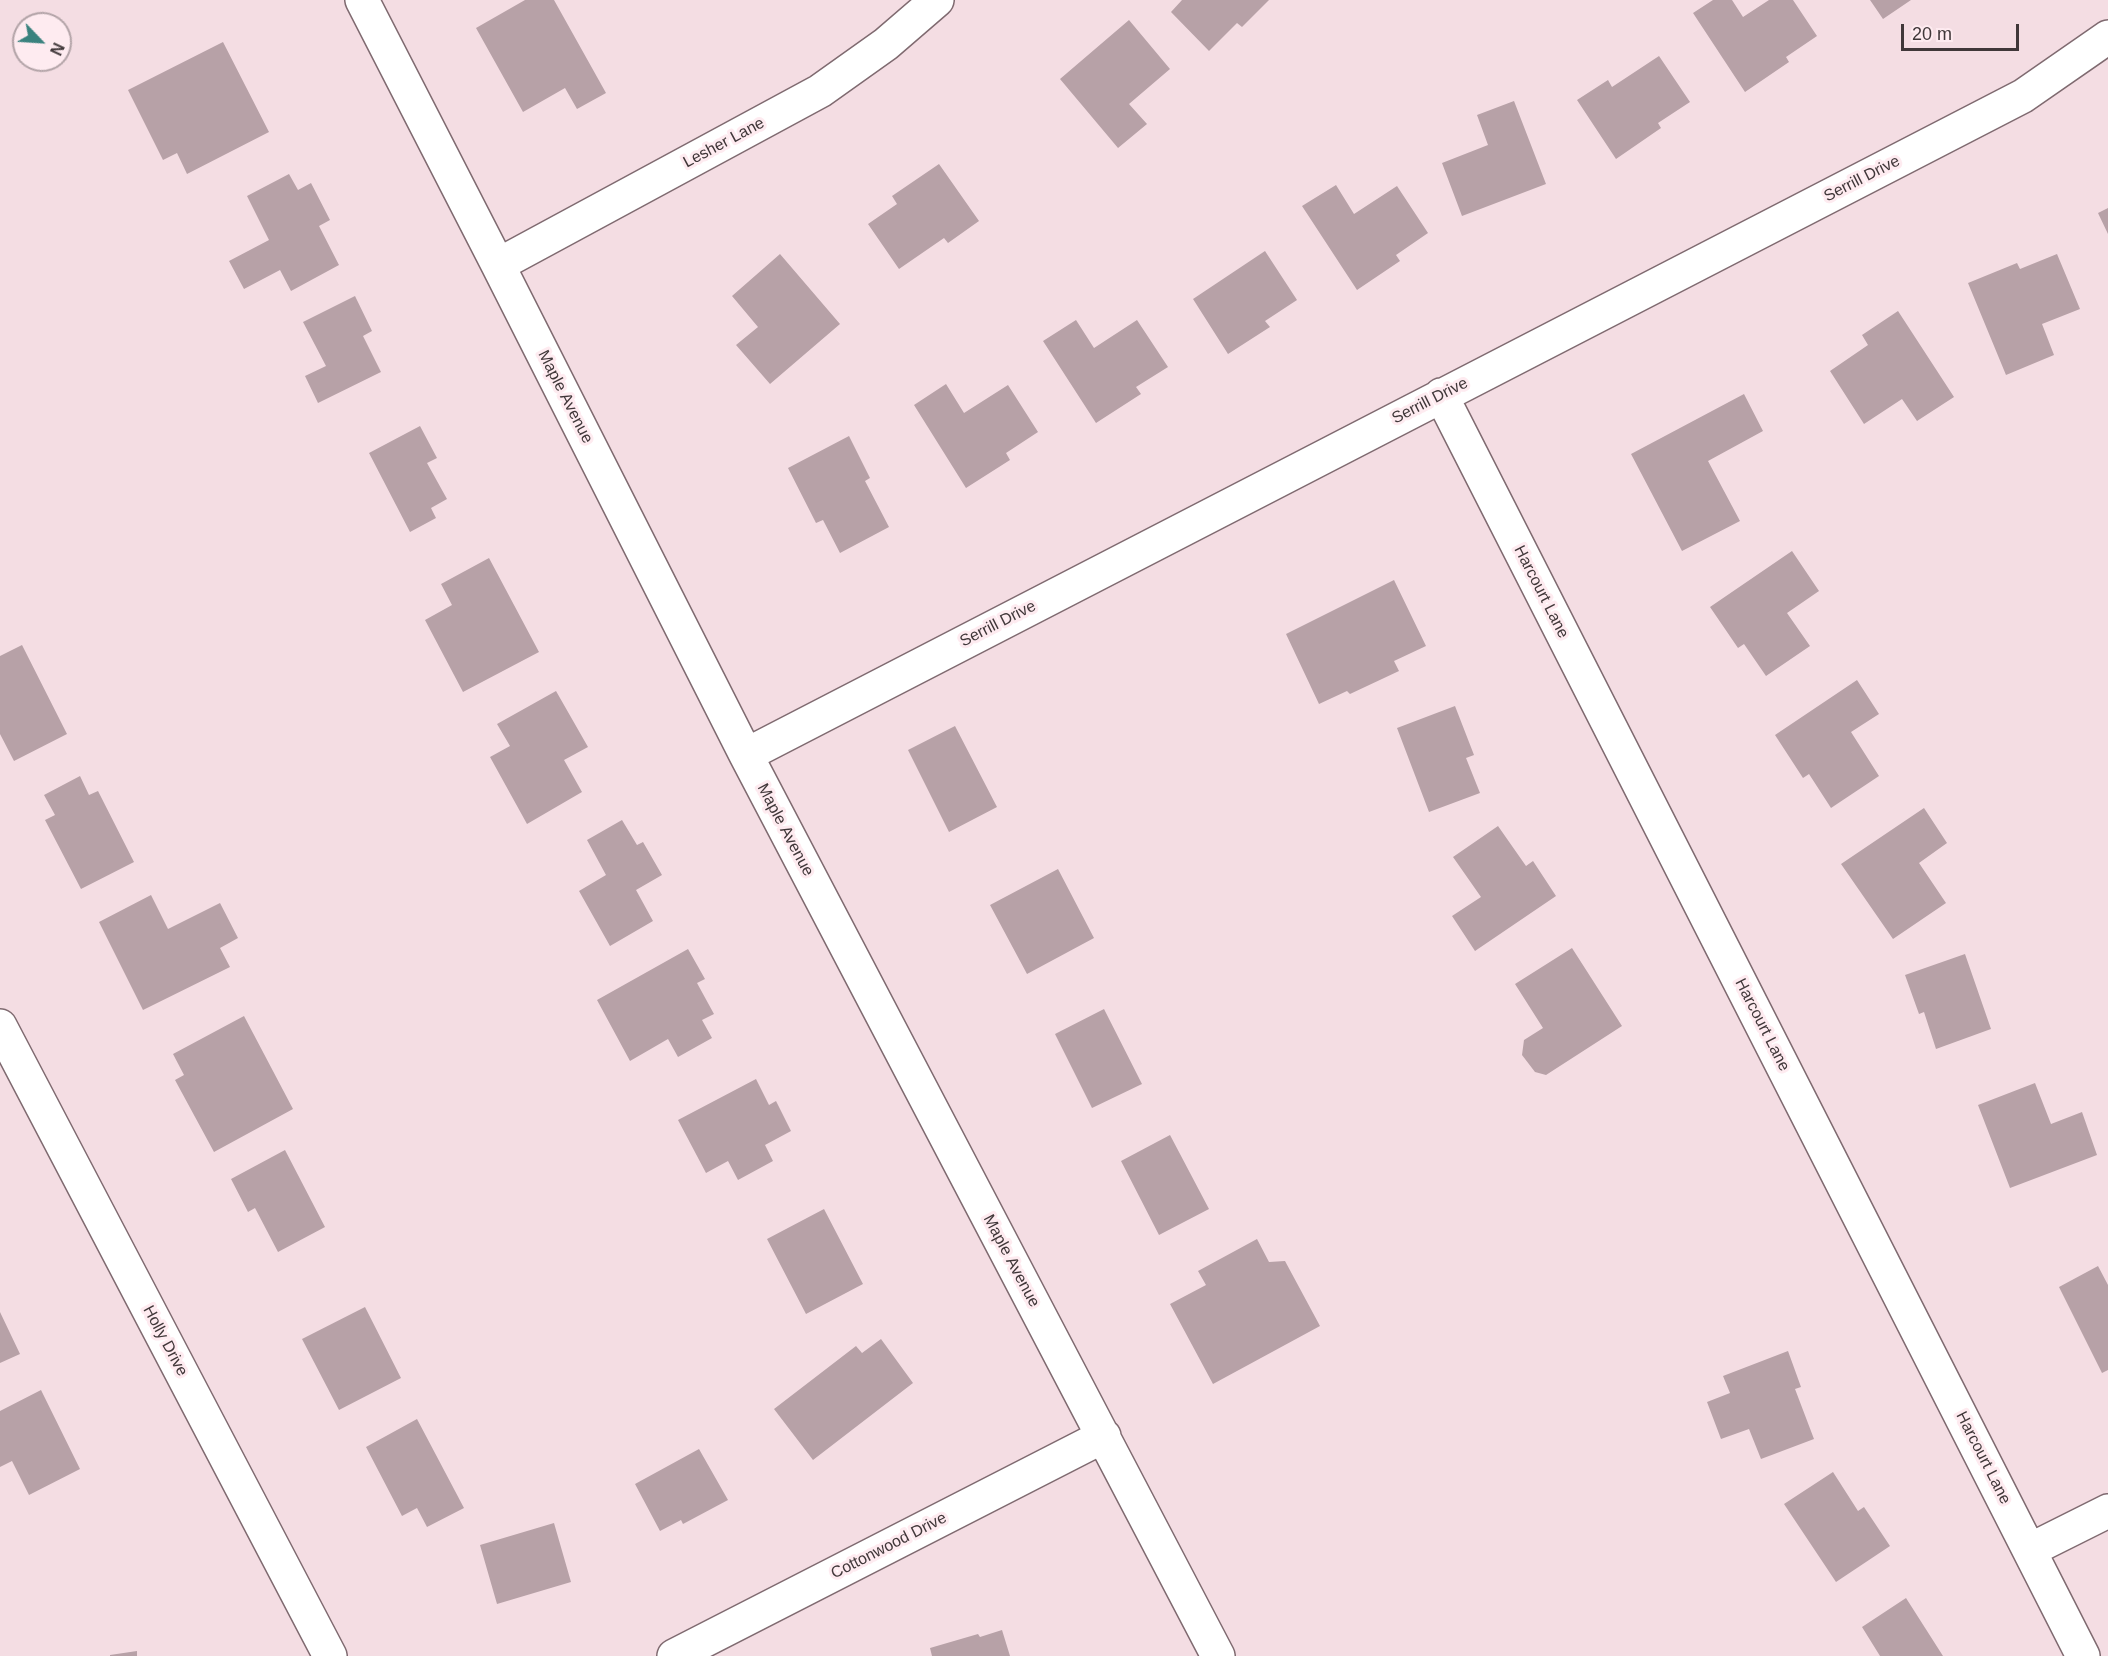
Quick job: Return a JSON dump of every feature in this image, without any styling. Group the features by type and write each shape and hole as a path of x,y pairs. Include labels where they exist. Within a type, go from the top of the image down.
{"street":[{"name":"Maple Avenue","path":"362,0 746,754 1218,1656"},
{"name":"Lesher Lane","path":"498,265 820,91 886,44 937,0"},
{"name":"Serrill Drive","path":"746,754 2023,96 2108,37"},
{"name":"Harcourt Lane","path":"1441,395 2083,1656"},
{"name":"Holly Drive","path":"0,1026 330,1656"},
{"name":"Cottonwood Drive","path":"674,1656 1104,1436"},
{"path":"2030,1550 2108,1511"}],"building":[{"path":"525,0 554,0 606,93 577,109 565,88 523,112 476,28"},
{"path":"1182,0 1269,0 1242,27 1237,23 1209,51 1171,12"},
{"path":"1713,0 1732,0 1743,17 1769,0 1793,0 1817,36 1786,57 1789,62 1745,92 1693,13"},
{"path":"1870,0 1911,0 1883,19"},
{"path":"1129,20 1170,69 1129,104 1147,124 1118,148 1060,79"},
{"path":"223,42 269,132 187,174 177,153 163,160 128,90"},
{"path":"1659,56 1690,102 1658,123 1661,128 1616,159 1577,100 1608,80 1612,87"},
{"path":"1514,101 1546,184 1462,216 1442,163 1488,145 1477,115"},
{"path":"939,164 979,221 948,243 944,238 899,269 868,224 897,204 892,196"},
{"path":"289,174 298,190 311,183 330,220 319,226 339,265 291,291 280,270 244,289 229,261 269,240 247,196"},
{"path":"1336,185 1354,214 1397,186 1428,233 1396,255 1400,261 1357,290 1302,206"},
{"path":"2108,208 2108,234 2098,213"},
{"path":"1265,251 1297,300 1265,321 1270,327 1228,354 1193,299"},
{"path":"780,254 840,324 770,384 736,345 758,327 732,296"},
{"path":"2057,254 2080,309 2042,324 2054,355 2006,375 1968,283 2017,263 2020,269"},
{"path":"355,296 372,331 363,336 381,372 318,403 305,376 326,366 303,322"},
{"path":"1898,311 1954,397 1917,421 1902,399 1864,424 1830,371 1868,345 1862,335"},
{"path":"1076,320 1094,348 1137,320 1168,367 1136,387 1141,394 1096,423 1043,341"},
{"path":"946,384 964,413 1008,385 1038,432 1006,453 1010,460 966,488 914,405"},
{"path":"1744,394 1763,431 1708,461 1740,521 1682,551 1631,454"},
{"path":"420,426 437,458 427,463 447,499 431,508 436,518 410,532 369,453"},
{"path":"849,436 870,478 865,481 889,527 840,553 823,520 816,523 788,468"},
{"path":"1792,551 1819,591 1787,613 1810,646 1766,676 1744,644 1738,648 1710,607"},
{"path":"489,558 539,652 463,692 425,620 452,605 441,584"},
{"path":"1394,580 1426,646 1394,661 1399,671 1350,694 1347,691 1319,704 1286,634"},
{"path":"22,645 67,734 14,761 0,734 0,656"},
{"path":"1857,680 1879,714 1851,732 1879,776 1831,808 1809,774 1803,778 1775,735"},
{"path":"556,691 588,747 564,760 582,792 527,824 490,757 510,746 497,724"},
{"path":"1455,706 1474,755 1466,758 1480,793 1429,812 1397,728"},
{"path":"955,726 997,807 949,832 908,750"},
{"path":"80,776 89,795 98,791 134,862 81,889 45,820 55,815 44,795"},
{"path":"1924,808 1947,843 1919,863 1946,903 1893,939 1841,864"},
{"path":"622,820 637,845 643,842 662,875 636,890 653,921 610,946 579,891 606,875 587,840"},
{"path":"1498,826 1526,866 1533,861 1556,896 1475,951 1452,916 1481,897 1453,857"},
{"path":"1058,869 1094,938 1027,974 990,905"},
{"path":"151,895 168,929 220,903 238,938 220,948 230,967 143,1010 99,922"},
{"path":"1572,948 1622,1026 1546,1075 1535,1072 1522,1055 1524,1040 1543,1028 1515,984"},
{"path":"688,949 705,979 697,983 714,1014 702,1020 712,1038 678,1057 668,1039 630,1061 597,1000"},
{"path":"1965,954 1991,1029 1936,1049 1924,1012 1919,1014 1905,975"},
{"path":"1104,1009 1142,1084 1092,1108 1055,1034"},
{"path":"244,1016 293,1109 214,1152 175,1080 184,1075 173,1054"},
{"path":"756,1079 769,1105 776,1101 791,1131 765,1145 773,1161 738,1180 728,1161 706,1173 678,1120"},
{"path":"2035,1083 2051,1124 2082,1112 2097,1155 2010,1188 1978,1105"},
{"path":"1170,1135 1209,1209 1159,1235 1121,1161"},
{"path":"285,1150 325,1227 278,1252 255,1208 248,1212 231,1179"},
{"path":"824,1209 863,1284 806,1314 767,1239"},
{"path":"1257,1239 1269,1262 1285,1261 1320,1326 1213,1384 1170,1304 1206,1285 1198,1271"},
{"path":"2098,1266 2108,1285 2108,1370 2102,1373 2059,1287"},
{"path":"365,1307 401,1378 339,1410 302,1339"},
{"path":"0,1312 20,1354 0,1363"},
{"path":"881,1339 913,1383 813,1460 774,1409 856,1346 862,1353"},
{"path":"1788,1351 1801,1387 1795,1389 1814,1439 1761,1459 1749,1429 1721,1439 1707,1402 1730,1393 1723,1376"},
{"path":"41,1390 80,1469 29,1495 12,1461 0,1467 0,1411"},
{"path":"417,1419 464,1508 427,1527 417,1508 402,1516 366,1447"},
{"path":"699,1449 728,1500 683,1524 681,1520 660,1531 635,1484"},
{"path":"1833,1472 1858,1511 1864,1507 1890,1546 1836,1582 1784,1504"},
{"path":"554,1523 571,1582 497,1604 480,1545"},
{"path":"1906,1598 1943,1656 1880,1656 1862,1627"},
{"path":"1002,1630 1010,1656 932,1656 930,1648 978,1634 980,1637"},
{"path":"137,1651 137,1656 110,1656 110,1655"}]}
